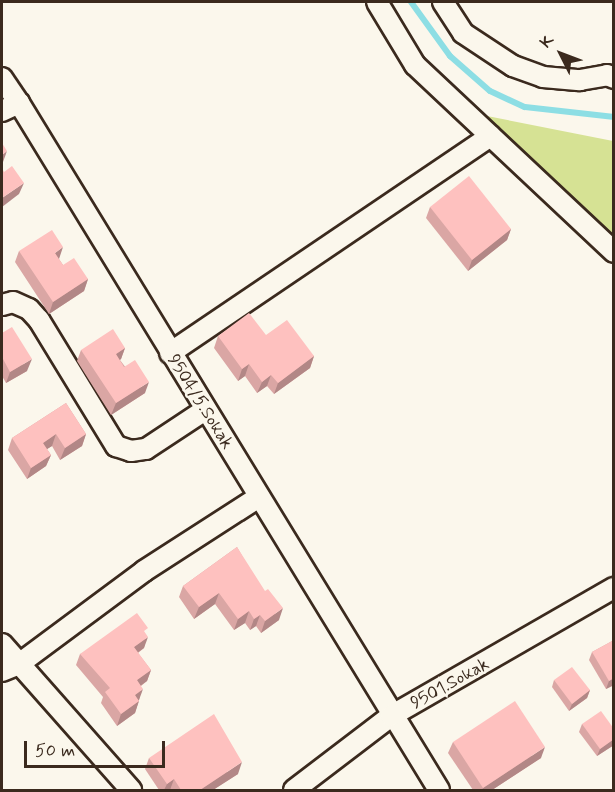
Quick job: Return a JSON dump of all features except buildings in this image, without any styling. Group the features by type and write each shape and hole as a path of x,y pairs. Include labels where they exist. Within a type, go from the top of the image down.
{"street":[{"path":"376,2 415,65 474,123 614,252"},
{"path":"443,2 463,33 513,66 543,77 580,80 607,75 614,78"},
{"name":"9504/5.Sokak","path":"2,78 10,107 206,410 391,716 439,790"},
{"path":"170,353 490,136"},
{"path":"2,305 14,302 29,309 39,320 116,446 130,451 146,449 206,410"},
{"path":"10,667 144,571 258,497"},
{"name":"9501.Sokak","path":"294,790 391,716 614,588"},
{"path":"2,644 10,667 131,790"}],"green space":[{"path":"482,115 613,141 613,237"}],"waterway":[{"path":"411,2 450,56 490,91 525,107 614,117"}]}
